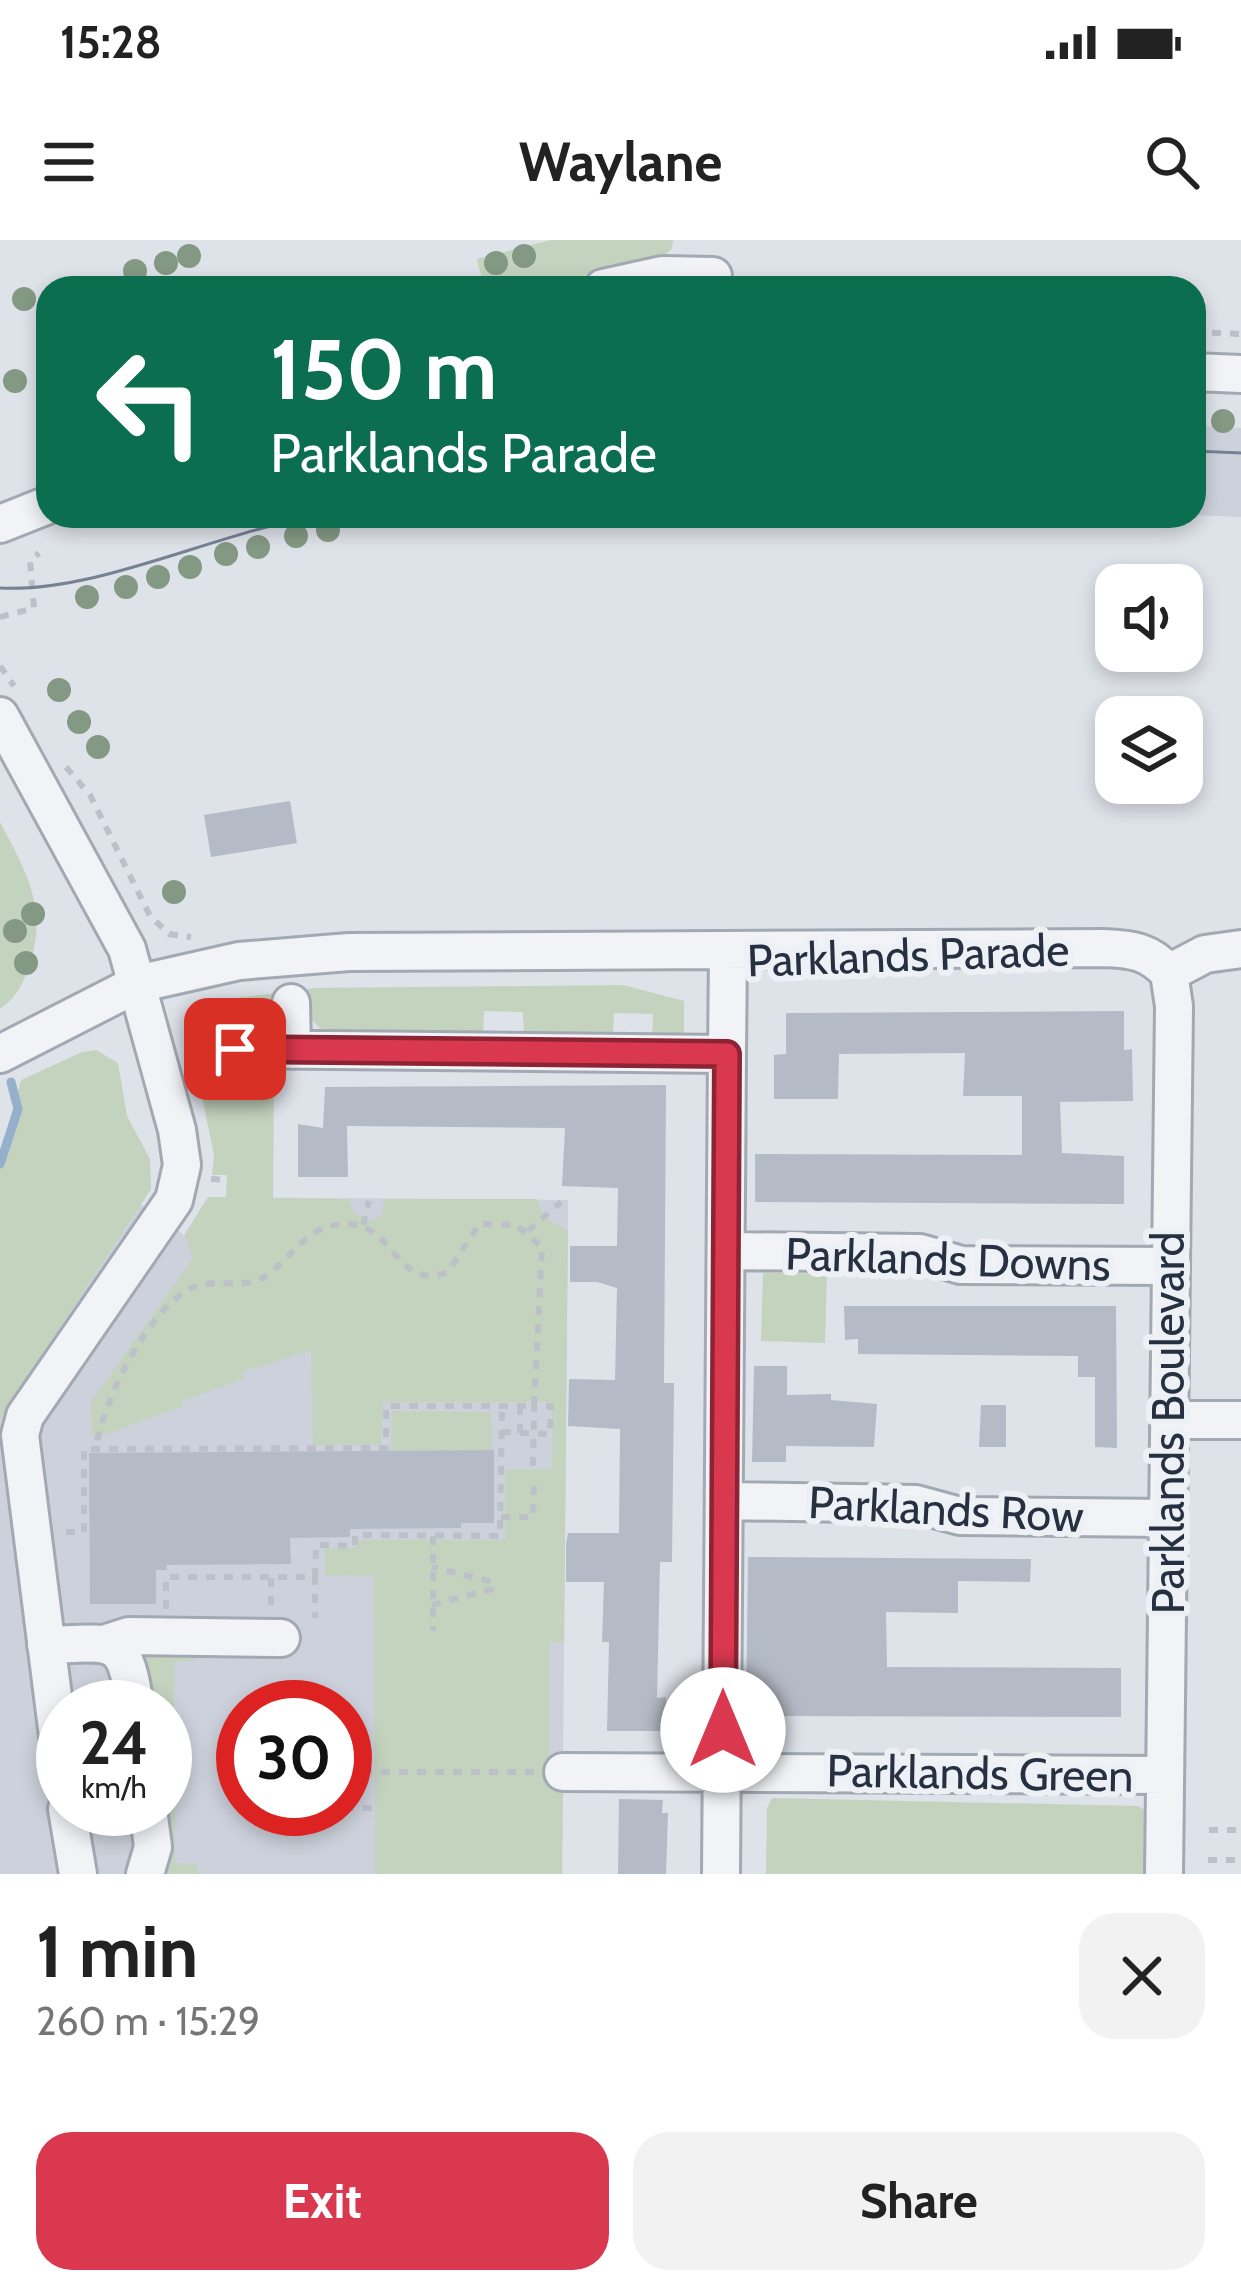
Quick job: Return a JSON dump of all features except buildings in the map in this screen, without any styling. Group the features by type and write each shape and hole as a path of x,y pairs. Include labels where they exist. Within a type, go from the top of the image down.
{"street":[{"path":"657,276 713,276"},
{"path":"1206,373 1241,374"},
{"path":"0,524 36,510"},
{"path":"9,705 119,932 177,1130 180,1184 162,1219 25,1416 20,1435 51,1680"},
{"name":"Parklands Parade","path":"721,1874 728,953 1118,948 1154,957 1168,974"},
{"path":"1168,974 1205,954 1241,949"},
{"path":"0,1054 137,984 239,961 349,952 728,953"},
{"name":"Parklands Boulevard","path":"1164,1874 1174,1006 1168,974"},
{"path":"291,1003 292,1049"},
{"path":"235,1049 727,1054"},
{"name":"Parklands Downs","path":"726,1252 920,1252 961,1265 1170,1266"},
{"path":"1169,1420 1241,1420"},
{"name":"Parklands Row","path":"724,1501 916,1504 961,1516 1168,1517"},
{"path":"46,1645 107,1643 129,1636 281,1638"},
{"path":"107,1643 129,1662 131,1680"},
{"name":"Parklands Green","path":"563,1772 1164,1775"},
{"path":"72,1836 78,1874"},
{"path":"145,1874 152,1836"}],"path":[{"path":"1206,333 1241,334"},
{"path":"0,617 34,608 30,561 39,553"},
{"path":"0,666 9,705"},
{"path":"62,762 90,795 157,925 169,934 206,933"},
{"path":"363,1226 369,1201"},
{"path":"528,1231 561,1202"},
{"path":"66,1532 84,1532 90,1449 104,1408 133,1356 179,1295 199,1284 260,1280 319,1228 363,1226 385,1241 406,1270 427,1277 448,1272 479,1224 503,1223 528,1231 542,1247 543,1258 533,1468"},
{"path":"90,1449 386,1448 386,1406 550,1406 550,1434 502,1432"},
{"path":"315,1618 316,1545 355,1546 355,1534 500,1536 502,1406"},
{"path":"520,1406 520,1433"},
{"path":"501,1516 533,1517 534,1480"},
{"path":"433,1536 433,1631"},
{"path":"432,1567 493,1582 492,1589 432,1605"},
{"path":"166,1618 166,1577 315,1577"},
{"path":"372,1772 563,1772"},
{"path":"1208,1830 1241,1830"},
{"path":"1208,1860 1241,1860"}],"shaded area":[{"path":"1206,427 1241,428 1241,517 1206,516"},
{"path":"0,1196 129,1196 184,1235 208,1197 568,1200 562,1874 0,1874"}],"green space":[{"path":"551,240 673,240 660,260 595,268 584,276 481,276 477,259"},
{"path":"0,822 32,890 37,925 25,977 0,1009"},
{"path":"623,985 684,1001 684,1038 652,1039 653,1014 614,1013 613,1038 524,1037 523,1012 484,1011 483,1037 327,1035 307,1015 266,1032 231,1035 229,1071 198,1084 187,1028 195,1011 228,999 317,988"},
{"path":"96,1050 118,1063 127,1116 150,1159 151,1189 0,1419 0,1156 21,1080"},
{"path":"230,1080 274,1083 273,1198 349,1199 353,1212 371,1222 382,1215 384,1199 537,1199 544,1217 568,1231 564,1642 549,1642 549,1779 563,1779 562,1874 375,1874 374,1576 325,1575 325,1549 356,1548 357,1540 505,1540 505,1470 558,1469 552,1468 552,1402 383,1402 381,1444 313,1445 311,1350 242,1372 243,1379 181,1401 183,1406 101,1436 92,1435 91,1402 193,1258 185,1235 208,1197 226,1197 227,1175 212,1175 214,1155 201,1092"},
{"path":"763,1272 827,1274 825,1343 761,1341"},
{"path":"392,1411 491,1412 492,1450 391,1450"},
{"path":"197,1646 194,1660 174,1662 174,1680 144,1680 137,1647"},
{"path":"772,1798 1138,1806 1148,1812 1153,1874 766,1874 767,1808"},
{"path":"163,1836 175,1836 175,1863 197,1865 197,1874 163,1874"}],"waterway":[{"path":"0,1164 18,1109 11,1082"}],"tram line":[{"path":"1206,452 1241,453"},
{"path":"0,588 38,587 117,572 264,528"}],"route":[{"path":"235,1049 727,1054 723,1730"}]}
